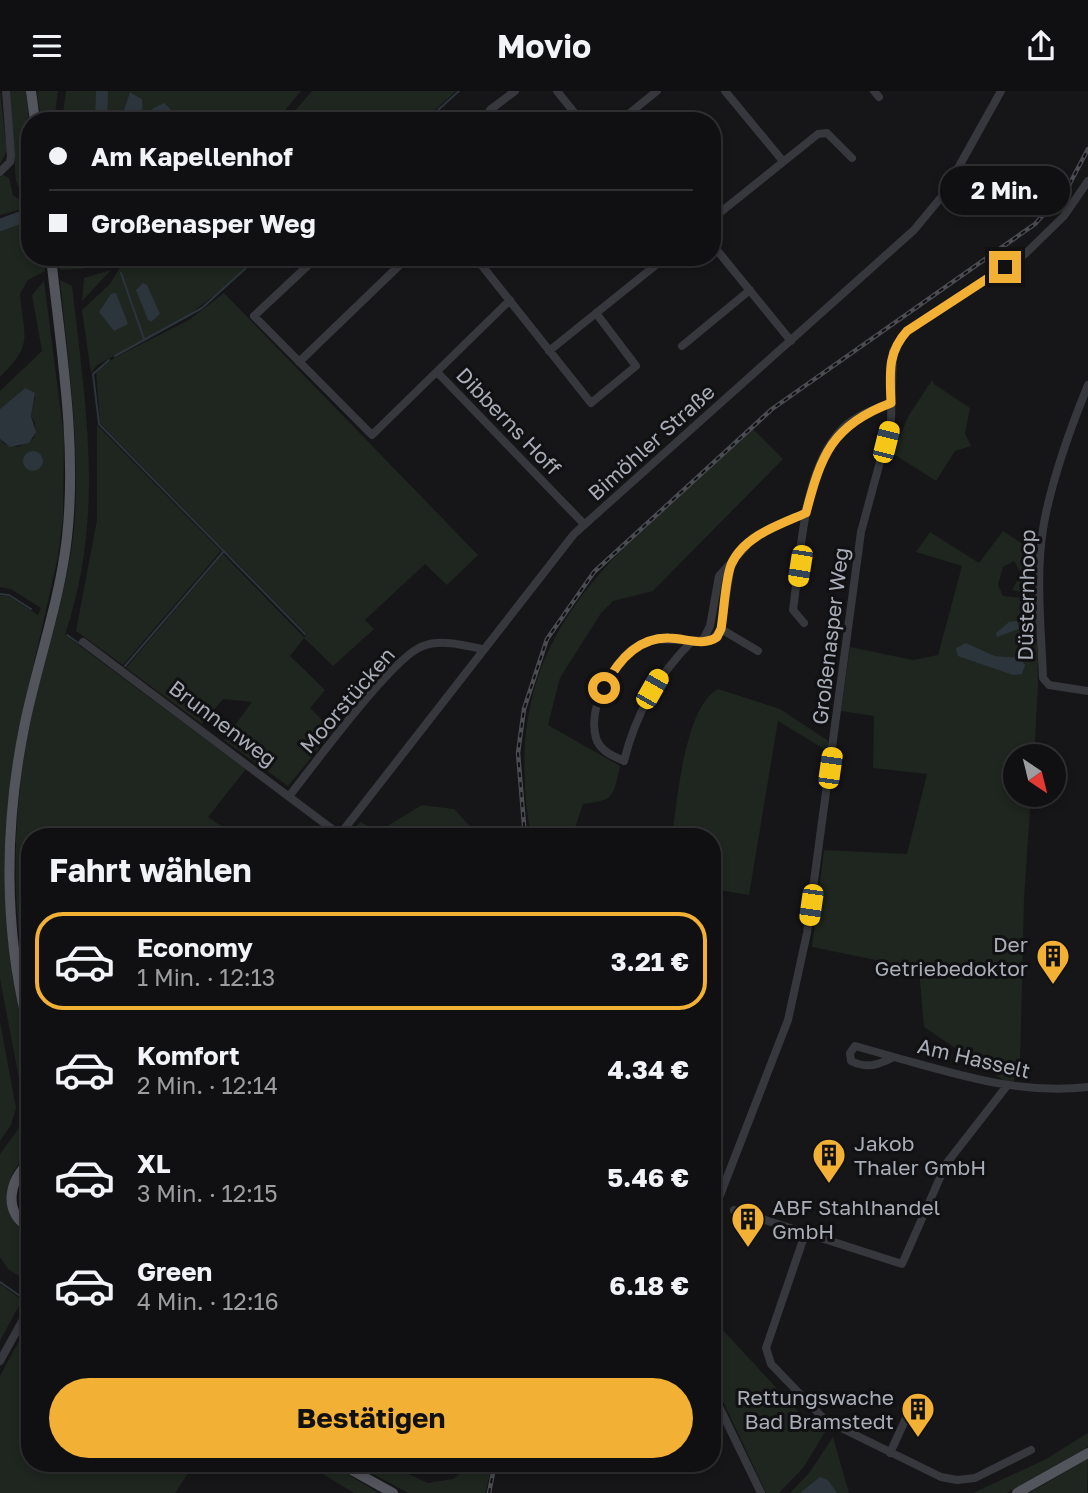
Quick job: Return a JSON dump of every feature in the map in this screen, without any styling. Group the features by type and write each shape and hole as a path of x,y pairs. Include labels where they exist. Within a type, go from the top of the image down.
{"main road":[{"path":"31,91 34,112"},
{"path":"21,986 14,949 9,858 21,746 60,578 70,510 69,434 52,266"},
{"path":"21,1170 10,1190 13,1209 21,1224"},
{"path":"1017,1493 1088,1453"},
{"path":"356,1472 393,1493"}],"street":[{"path":"0,172 10,162 6,91"},
{"path":"492,112 490,110 515,91"},
{"path":"557,91 574,112"},
{"path":"631,112 657,91"},
{"path":"725,91 782,160"},
{"name":"Bimöhler Straße","path":"345,828 555,554 584,524 887,256 931,211 954,176 1001,91"},
{"path":"721,211 782,160 818,134 827,133 852,158"},
{"name":"Großenasper Weg","path":"721,1193 788,1020 807,933 860,541 889,429 890,362 893,351 907,331 1025,254 1064,216 1088,181"},
{"path":"721,255 791,341"},
{"path":"307,266 254,316 372,435 510,300"},
{"path":"299,362 399,266"},
{"path":"482,266 591,403 636,366 596,313"},
{"path":"549,351 655,266"},
{"path":"682,347 750,290"},
{"name":"Dibberns Hoff","path":"437,372 584,524"},
{"name":"Düsternhoop","path":"1088,385 1065,445 1043,525 1040,613 1043,678 1049,685 1088,691"},
{"path":"804,623 793,610 806,513 822,457 843,428 866,412 891,403"},
{"path":"703,640 710,626 719,576 760,535 806,513"},
{"path":"691,642 661,673 643,706 624,761 603,749 595,731 598,706 612,672 639,645 656,639 670,638 691,642 712,640 721,629 731,565"},
{"path":"721,629 758,651"},
{"name":"Brunnenweg","path":"83,642 290,795 329,828"},
{"name":"Moorstücken","path":"290,795 370,697 410,653 437,643 482,649"},
{"name":"Am Hasselt","path":"894,1057 880,1064 860,1066 850,1061 850,1053 855,1046 1006,1087 1088,1087"},
{"path":"734,1210 902,1264 946,1164 1006,1087"},
{"path":"805,1234 766,1348 771,1364 825,1420 941,1477 965,1480 987,1474 1031,1450"},
{"path":"0,1361 21,1323"},
{"path":"890,1453 913,1403"},
{"path":"721,1411 761,1493"}],"shaded area":[{"path":"0,91 7,151 0,164"},
{"path":"9,91 26,91 28,112 21,112 21,192 16,181"},
{"path":"37,91 58,91 55,112 40,112"},
{"path":"66,91 301,91 284,112 143,112 142,99 130,92 123,112 63,112"},
{"path":"312,91 456,91 433,112 294,112"},
{"path":"130,92 142,99 143,112 123,112"},
{"path":"164,103 174,112 153,112 152,109"},
{"path":"3,175 9,178 13,195 21,201 21,209 0,215 0,177"},
{"path":"21,218 21,266 44,266 45,271 28,280 20,294 24,340 18,356 0,377 0,224"},
{"path":"59,266 90,266 82,269 60,270"},
{"path":"121,266 246,266 186,317 97,365 91,373 82,310 110,284"},
{"path":"111,270 82,301 84,278"},
{"path":"60,280 72,286 89,462 85,547 65,635 246,769 208,817 224,828 21,828 21,951 16,871 19,800 34,704 71,554 76,497 73,404"},
{"path":"44,281 64,437 63,517 58,557 18,734 7,813 5,860 8,941 21,1009 21,1089 0,979 0,596 8,596 38,615 41,608 11,589 0,587 0,439 4,444 18,447 34,438 35,423 31,416 35,397 25,388 0,409 0,391 42,351 32,295"},
{"path":"143,283 147,285 160,314 151,322 136,290"},
{"path":"116,293 128,324 114,331 99,312 111,294"},
{"path":"224,293 478,555 447,585 425,564 365,620 374,629 333,666 304,638 290,656 325,690 310,708 333,731 288,786 224,740 252,702 223,699 202,724 126,668 223,554 304,637 307,634 100,423 96,371 114,358 189,320"},
{"path":"932,380 970,408 965,433 971,446 955,451 936,481 892,453 909,415"},
{"path":"25,388 35,393 31,416 36,432 29,443 10,447 0,439 0,409"},
{"path":"97,425 221,551 123,665 76,631 97,520"},
{"path":"753,429 783,459 653,591 613,601 601,613 560,678 548,725 620,766 614,791 601,801 583,804 575,828 530,828 524,764 531,702 549,649 578,602 614,558"},
{"path":"33,451 40,454 43,461 40,468 33,471 26,468 23,461 26,454"},
{"path":"1003,531 1036,553 1038,686 1035,744 1003,744 1003,807 1030,807 1024,899 1020,1065 1013,1083 1003,1080 924,1027 919,969 812,947 824,850 907,854 927,774 873,768 874,716 841,711 850,647 913,660 938,655 962,566 916,552 930,532 979,563","holes":["1014,561 1021,573 1012,590 1021,592 1019,585 1025,579 1035,580 1031,593 1024,598 1003,596 998,585 1003,567","966,643 995,656 1020,658 958,656"]},
{"path":"1017,621 1019,629 997,637 996,633 1009,622"},
{"path":"966,643 995,656 1020,658 1025,665 1022,674 1013,675 958,656 956,648"},
{"path":"718,689 780,709 830,742 829,752 778,721 749,895 721,890 721,828 673,828 684,756 698,714 707,699"},
{"path":"422,805 454,809 472,828 384,828"},
{"path":"360,822 373,828 355,828"},
{"path":"0,1022 16,1108 11,1125 0,1141"},
{"path":"21,1119 21,1161 13,1173 8,1196 13,1219 21,1230 21,1277 8,1269 0,1257 0,1154 19,1128"},
{"path":"0,1284 21,1302 0,1341"},
{"path":"721,1328 806,1420 825,1432 803,1468 779,1493 766,1493 721,1397"},
{"path":"21,1338 21,1472 189,1472 175,1493 0,1493 0,1376"},
{"path":"1088,1433 1088,1447 1007,1493 973,1493 1046,1459"},
{"path":"833,1437 849,1493 790,1493 809,1473"},
{"path":"1088,1459 1087,1493 1029,1493"},
{"path":"320,1472 344,1472 379,1493 354,1493"},
{"path":"370,1472 404,1472 428,1483 453,1479 462,1472 491,1472 485,1493 408,1493"},
{"path":"820,1477 828,1480 837,1493 800,1493"}],"waterway":[{"path":"101,112 102,91"},
{"path":"436,112 459,91"},
{"path":"0,225 21,217"},
{"path":"115,356 202,308 248,266"},
{"path":"121,273 144,339"},
{"path":"109,360 93,374 99,424 305,634"},
{"path":"125,666 224,551"},
{"path":"0,594 9,595 31,609"},
{"path":"67,635 80,644"},
{"path":"0,1282 21,1297"}],"railway":[{"path":"524,828 518,753 524,709 547,639 594,572 772,409 1035,224 1068,187 1088,149"},
{"path":"489,1493 493,1472"}],"place":[{"name":"Der Getriebedoktor","path":"1053,986"},
{"name":"Jakob Thaler GmbH","path":"829,1185"},
{"name":"ABF Stahlhandel GmbH","path":"748,1249"},
{"name":"Rettungswache Bad Bramstedt","path":"918,1439"}],"route":[{"path":"604,688 612,672 639,645 656,639 670,638 691,642 717,637 721,629 731,565 751,541 770,528 806,513 822,457 843,428 866,412 891,403 890,362 898,341 907,331 1005,267"}]}
